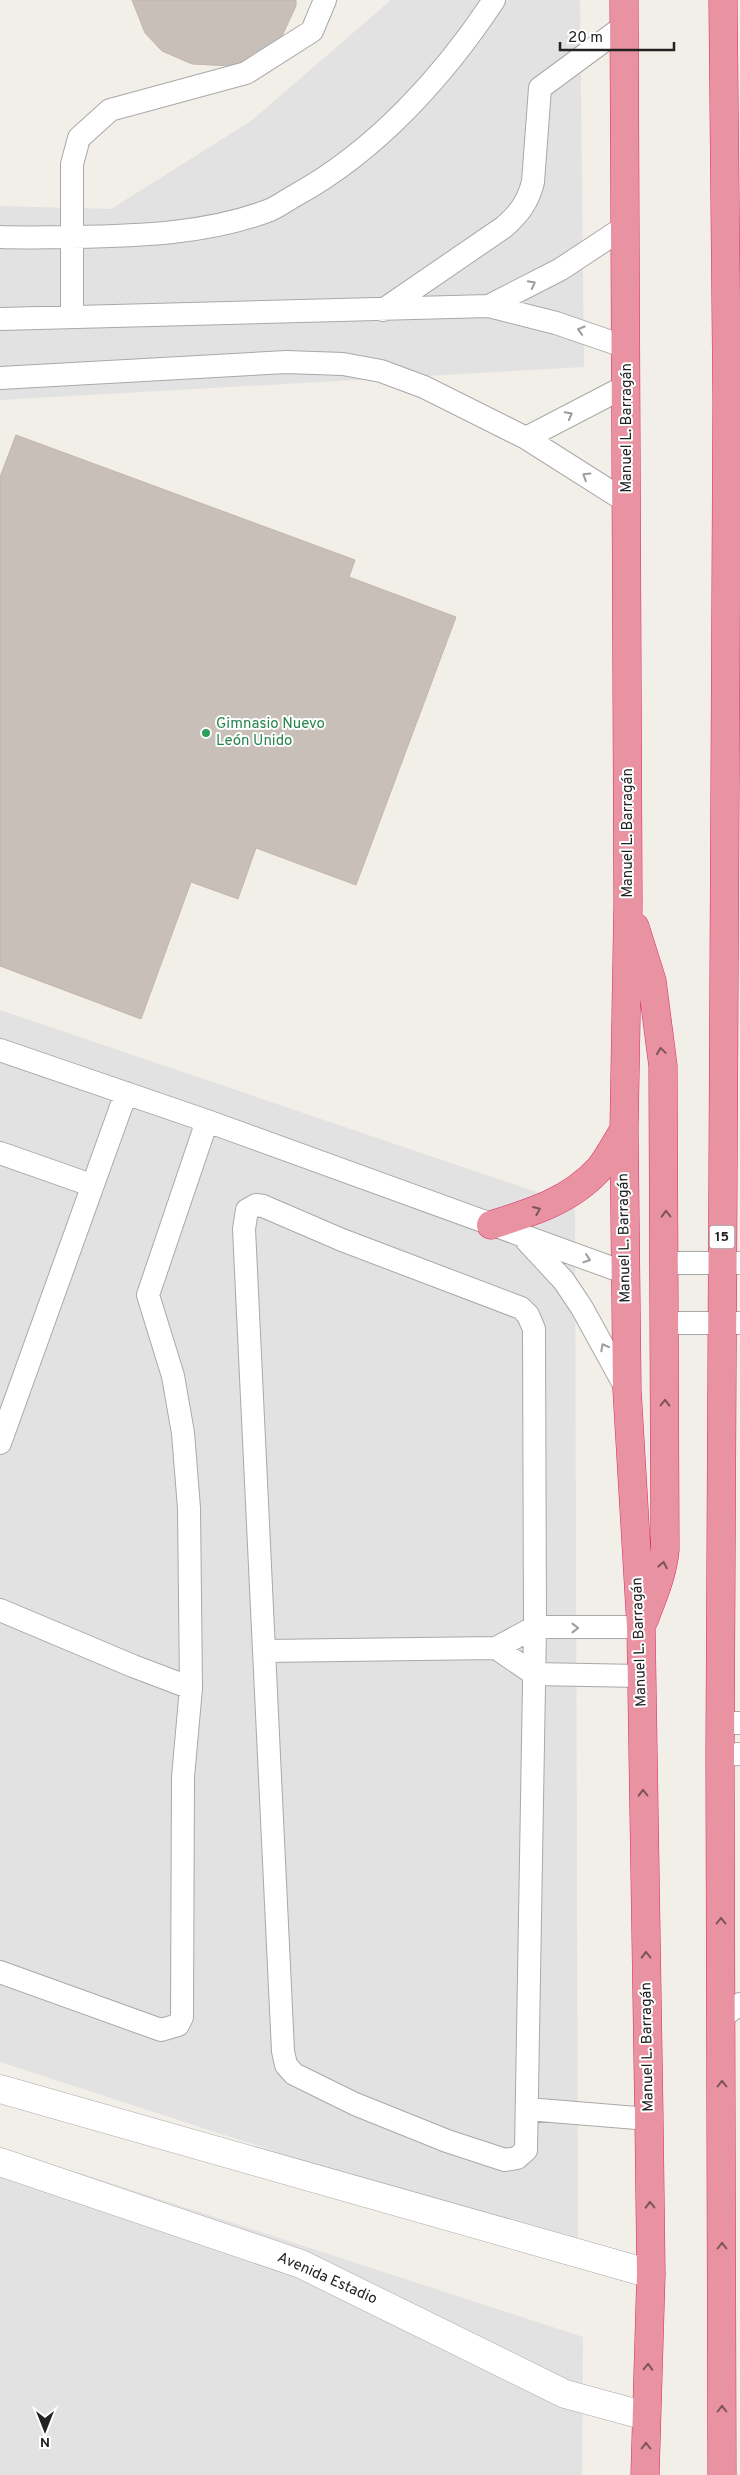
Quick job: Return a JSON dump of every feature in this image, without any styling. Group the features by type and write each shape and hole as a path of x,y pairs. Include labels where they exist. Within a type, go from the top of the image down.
{"highway":[{"name":"15","path":"722,2475 731,2443 730,1723 733,295 723,0"},
{"name":"Manuel L. Barragán","path":"624,13 628,904 624,1130 627,1390 641,1627 649,2119 651,2274 645,2475"},
{"path":"628,904 652,981 664,1066 666,1263 664,1565 641,1627"},
{"path":"491,1226 546,1206 579,1187 599,1168 624,1130"}],"street":[{"path":"0,2089 651,2274"},
{"name":"Avenida Estadio","path":"0,2162 301,2264 565,2394 646,2416"}],"lane":[{"path":"72,317 72,164 79,138 110,110 246,72 312,31 325,0"},
{"path":"0,237 125,237 199,229 270,210 326,178 378,135 419,95 479,22 494,0"},
{"path":"383,310 504,227 518,214 529,197 533,182 540,88 624,13"},
{"path":"489,306 561,269 626,226"},
{"path":"0,319 489,306 556,323 626,347"},
{"path":"0,378 286,362 343,364 381,370 403,377 526,438 627,502"},
{"path":"526,438 626,386"},
{"path":"0,1050 207,1120 491,1226 626,1273"},
{"path":"0,1443 91,1185 126,1093"},
{"path":"0,1972 161,2030 178,2025 182,2017 183,1778 191,1688 189,1508 183,1433 173,1376 148,1295 207,1120"},
{"path":"0,1153 91,1185"},
{"path":"256,1205 263,1206 342,1240 520,1308 528,1315 534,1329 535,1627 526,2150 516,2158 505,2160 446,2142 355,2104 307,2082 294,2074 286,2065 283,2041 244,1229 247,1210 256,1205"},
{"path":"524,1237 564,1282 591,1323 627,1390"},
{"path":"666,1263 731,1263"},
{"path":"665,1323 731,1323"},
{"path":"0,1610 124,1663 191,1688"},
{"path":"265,1651 496,1648 535,1627 641,1627"},
{"path":"496,1648 534,1674 641,1676"},
{"path":"527,2109 649,2119"}],"shaded area":[{"path":"391,0 580,0 584,367 0,400 0,206 111,209 251,121"},
{"path":"0,1010 575,1205 578,2250 0,2062"},
{"path":"0,2150 83,2174 583,2337 582,2475 0,2475"}],"building":[{"path":"132,0 296,0 296,6 282,36 255,56 231,66 192,64 162,51 145,33"},
{"name":"Gimnasio Nuevo León Unido","path":"16,435 355,560 349,577 456,617 356,885 256,848 238,899 191,882 141,1019 0,966 0,477"}],"place":[{"name":"Gimnasio Nuevo León Unido","path":"206,733"}]}
